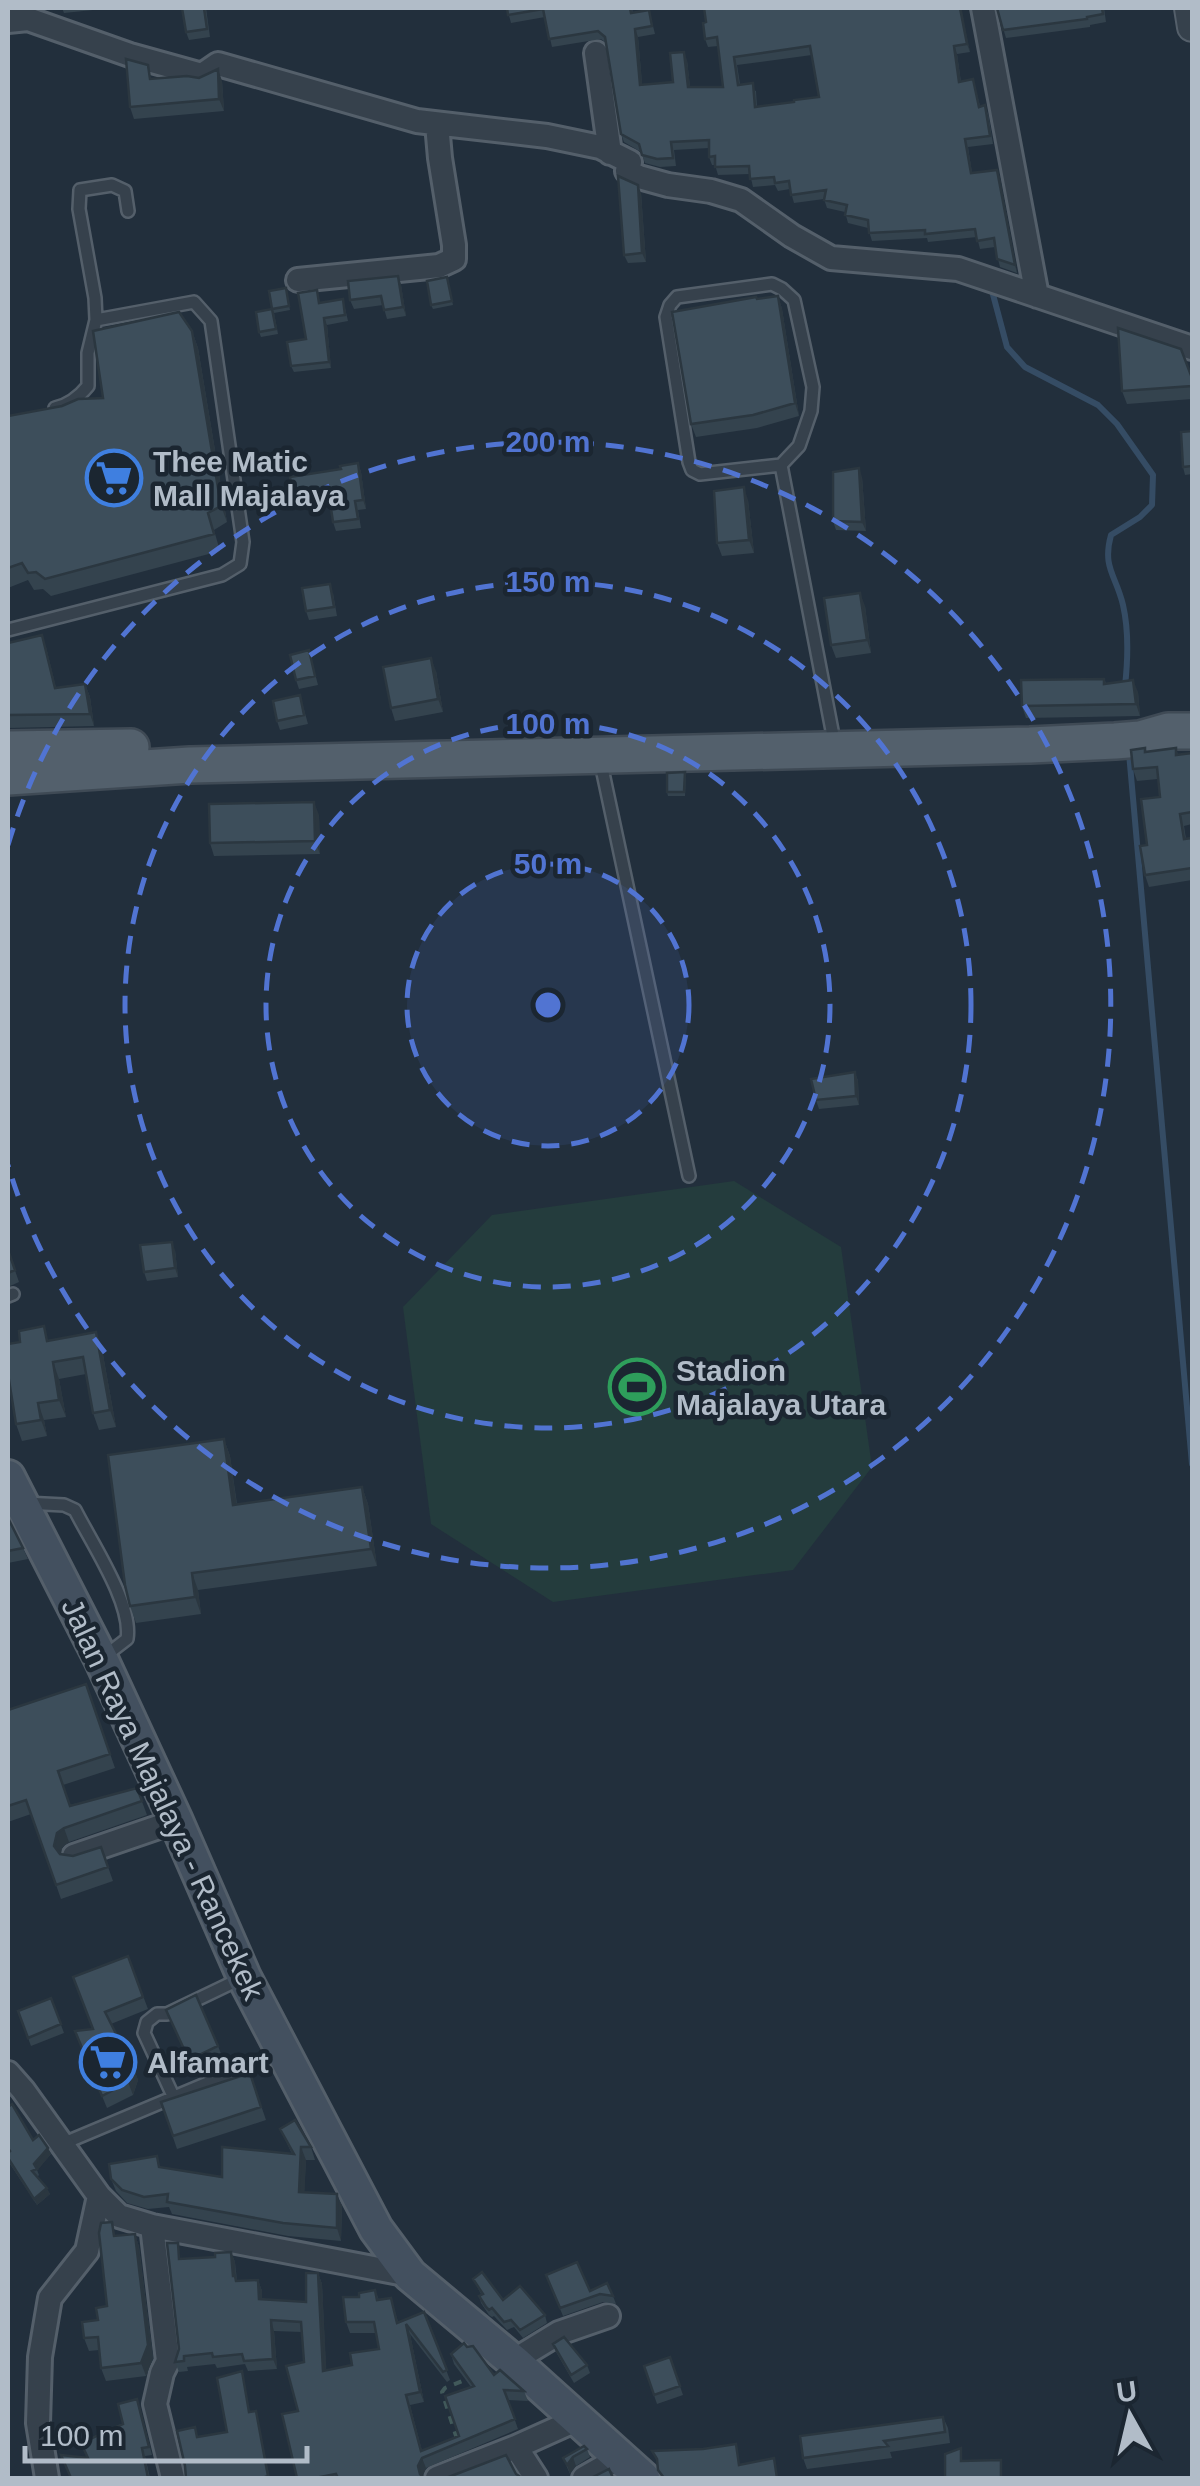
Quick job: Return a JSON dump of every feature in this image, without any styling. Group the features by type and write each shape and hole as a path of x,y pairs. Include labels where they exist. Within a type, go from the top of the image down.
{"main road":[{"path":"8,778 190,765 599,755 1134,726 1180,731"},
{"path":"8,749 834,741"},
{"name":"Jalan Raya Majalaya - Rancekek","path":"14,1490 101,1659 244,1977 376,2229 410,2275 514,2361 632,2468"}],"street":[{"path":"983,8 1037,296"},
{"path":"1190,8 1192,27"},
{"path":"8,21 28,20 202,75 218,64 437,128 548,136 600,148 630,162 627,171 639,177 740,200 831,258 958,269 1192,348"},
{"path":"596,53 610,153"},
{"path":"298,280 439,266 454,259 437,128"},
{"path":"74,1856 176,1821"},
{"path":"8,2073 99,2196 120,2216 152,2226 410,2275"},
{"path":"47,2478 38,2423 40,2357 50,2298 87,2251 99,2196"},
{"path":"152,2226 168,2361 155,2404 173,2478"},
{"path":"514,2361 560,2333 608,2316"},
{"path":"437,2478 576,2420"},
{"path":"516,2447 536,2478"},
{"path":"584,2478 632,2468"}],"lane":[{"path":"45,411 64,406 88,386 88,353 96,320 79,208 80,190 112,185 125,190 128,212"},
{"path":"772,284 794,300 813,387 812,412 799,446 781,465 700,474 692,470 666,318 677,297 772,284"},
{"path":"8,630 222,575 240,564 243,542 211,321 194,302 96,320"},
{"path":"781,465 834,741"},
{"path":"599,755 690,1176"},
{"path":"14,1490 75,1510 115,1586 127,1617 128,1635 127,1640 101,1659"},
{"path":"174,2098 144,2033 148,2022 157,2014 167,2014 244,1977"},
{"path":"62,2144 283,2051"}],"path":[{"path":"467,2467 442,2392 514,2361"}],"green space":[{"name":"Stadion Majalaya Utara","path":"734,1181 841,1247 872,1467 793,1570 553,1602 431,1524 403,1307 492,1215"}],"building":[{"path":"182,8 204,8 207,29 186,32"},
{"path":"507,8 630,8 631,13 649,10 652,26 635,29 640,85 673,82 670,53 684,52 688,87 723,87 717,37 705,39 704,8 960,8 967,44 954,46 959,82 973,79 979,107 985,105 990,136 965,139 971,173 997,170 1015,265 997,259 994,238 977,241 975,229 925,234 925,230 869,233 868,220 845,215 847,205 824,200 826,190 791,195 789,181 775,183 774,177 750,179 749,166 715,167 715,156 709,157 709,140 671,142 673,158 642,155 639,144 621,134 605,37 598,31 549,39 543,9 508,15","holes":["810,46 819,97 755,107 753,83 738,85 734,57"]},
{"path":"997,8 1102,8 1103,14 1003,30"},
{"path":"126,59 148,65 150,79 199,78 218,69 219,99 130,107"},
{"path":"618,176 638,185 642,253 624,255"},
{"path":"398,276 403,307 384,310 381,296 350,300 348,281"},
{"path":"447,277 452,301 431,305 427,281"},
{"path":"286,288 289,306 272,309 269,291"},
{"path":"317,290 319,303 343,299 345,315 324,318 329,362 291,366 287,342 306,339 298,293"},
{"path":"778,296 795,403 753,415 691,424 672,312"},
{"path":"272,309 276,329 259,332 256,312"},
{"name":"Thee Matic Mall Majalaya","path":"179,312 192,331 221,506 208,513 214,534 45,579 36,572 28,573 22,563 8,568 8,416 62,406 78,399 103,398 93,331"},
{"path":"1118,328 1181,349 1192,386 1122,391"},
{"path":"1192,431 1192,466 1183,467 1181,432"},
{"path":"358,463 363,500 355,501 358,519 333,522 329,495 294,500 290,477"},
{"path":"859,468 862,522 833,521 833,472"},
{"path":"744,487 749,540 717,543 714,491"},
{"path":"330,584 334,607 306,611 302,588"},
{"path":"860,593 867,640 831,645 824,598"},
{"path":"42,635 55,688 85,684 90,714 8,715 8,643"},
{"path":"309,650 315,676 296,680 290,655"},
{"path":"431,658 438,699 391,708 383,667"},
{"path":"1104,679 1104,684 1133,680 1136,704 1022,706 1021,680"},
{"path":"300,695 304,715 277,721 273,701"},
{"path":"1145,748 1145,752 1176,748 1176,755 1192,753 1192,812 1180,814 1184,839 1192,838 1192,868 1145,875 1140,846 1147,845 1141,799 1160,797 1157,767 1133,769 1131,750"},
{"path":"685,772 684,792 667,792 667,773"},
{"path":"314,802 315,841 210,843 209,804"},
{"path":"855,1072 856,1096 816,1100 811,1079"},
{"path":"172,1242 175,1268 144,1272 140,1245"},
{"path":"8,1250 15,1270 8,1273"},
{"path":"44,1326 47,1341 96,1332 110,1410 93,1413 83,1357 53,1362 59,1400 38,1403 41,1420 16,1424 8,1344 20,1342 19,1331"},
{"path":"224,1439 233,1505 362,1487 371,1549 192,1573 195,1597 130,1606 108,1455"},
{"path":"9,1520 23,1548 8,1551"},
{"path":"86,1684 110,1754 58,1771 70,1806 137,1788 142,1801 57,1833 54,1846 60,1854 73,1856 101,1847 108,1867 56,1885 26,1800 8,1806 8,1710"},
{"path":"128,1956 143,1997 105,2012 133,2067 128,2082 102,2096 75,2031 93,2029 73,1977"},
{"path":"196,1995 218,2046 189,2060 166,2010"},
{"path":"51,1998 61,2024 28,2038 18,2011"},
{"path":"250,2073 261,2107 173,2136 161,2102"},
{"path":"12,2104 33,2140 39,2135 48,2148 32,2171 47,2188 34,2199 8,2158 8,2107"},
{"path":"295,2120 311,2147 301,2147 299,2192 337,2194 337,2228 283,2223 167,2202 168,2194 144,2197 122,2190 111,2179 109,2164 157,2156 159,2167 222,2177 222,2147 294,2154 280,2129"},
{"path":"112,2222 114,2236 135,2234 148,2345 141,2363 101,2368 98,2337 84,2338 82,2322 98,2320 96,2308 107,2306 99,2233 101,2223"},
{"path":"167,2243 178,2243 179,2259 231,2252 233,2276 236,2281 258,2280 259,2299 306,2302 306,2273 318,2273 323,2371 352,2365 350,2353 379,2349 374,2322 346,2322 343,2297 359,2297 359,2293 375,2290 377,2300 391,2298 397,2323 424,2312 447,2370 443,2372 406,2324 420,2392 406,2395 421,2451 459,2436 445,2396 474,2386 451,2354 464,2343 473,2346 494,2375 500,2370 524,2391 504,2390 515,2419 422,2458 418,2466 424,2478 338,2478 336,2474 297,2478 282,2414 298,2411 286,2366 304,2362 301,2322 271,2320 273,2359 244,2361 242,2354 213,2357 212,2353 184,2356 184,2361 175,2362 179,2349"},
{"path":"577,2262 590,2291 607,2283 613,2296 600,2294 560,2308 546,2275"},
{"path":"482,2272 503,2300 520,2286 545,2315 520,2330 511,2320 504,2322 479,2296 483,2294 473,2279"},
{"path":"564,2337 587,2365 571,2375 553,2344"},
{"path":"670,2357 680,2386 654,2395 644,2366"},
{"path":"242,2371 249,2412 256,2411 268,2476 186,2478 177,2431 195,2427 197,2437 227,2432 217,2378"},
{"path":"137,2399 149,2447 142,2448 148,2478 71,2478 61,2455 88,2458 81,2443 123,2424 118,2404"},
{"path":"943,2417 945,2432 884,2441 888,2446 803,2458 800,2436"},
{"path":"736,2444 739,2465 774,2458 777,2478 664,2478 652,2451 703,2449"},
{"path":"584,2446 587,2449 567,2465 563,2458"},
{"path":"961,2448 961,2461 1001,2460 1001,2478 945,2478 945,2454"},
{"path":"506,2455 522,2478 446,2478"},
{"path":"609,2469 613,2478 591,2478"}],"waterway":[{"path":"991,287 1007,347 1025,367 1098,405 1117,424 1153,475 1152,505 1111,535 1109,546 1109,564 1126,625 1125,686"},
{"path":"1129,753 1192,1464"}],"place":[{"name":"Thee Matic Mall Majalaya","path":"114,478"},
{"name":"Stadion Majalaya Utara","path":"637,1387"},
{"name":"Alfamart","path":"108,2062"}]}
